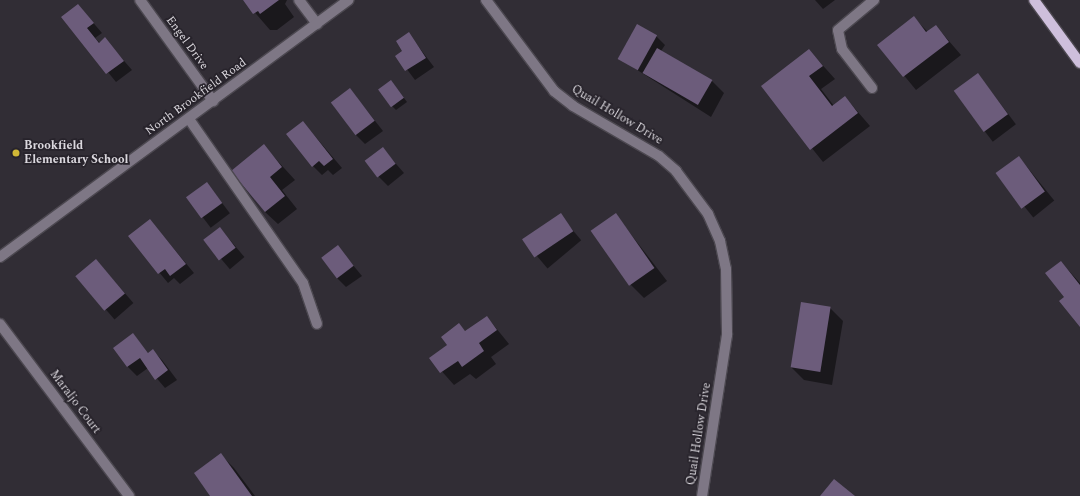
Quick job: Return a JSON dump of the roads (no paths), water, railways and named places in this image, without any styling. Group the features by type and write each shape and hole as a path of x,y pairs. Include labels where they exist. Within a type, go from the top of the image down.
{"main road":[{"path":"1034,0 1080,63"}],"street":[{"name":"Engel Drive","path":"140,0 213,101"},
{"path":"299,0 317,24"},
{"name":"North Brookfield Road","path":"0,257 349,0"},
{"name":"Quail Hollow Drive","path":"486,0 554,91 573,106 654,152 676,171 708,214 720,241 726,269 727,335 702,496"},
{"path":"872,88 842,49 838,30 874,0"},
{"path":"189,118 303,283 317,324"},
{"name":"Maraljo Court","path":"0,324 129,496"}],"place":[{"name":"Brookfield Elementary School","path":"16,153"}]}
